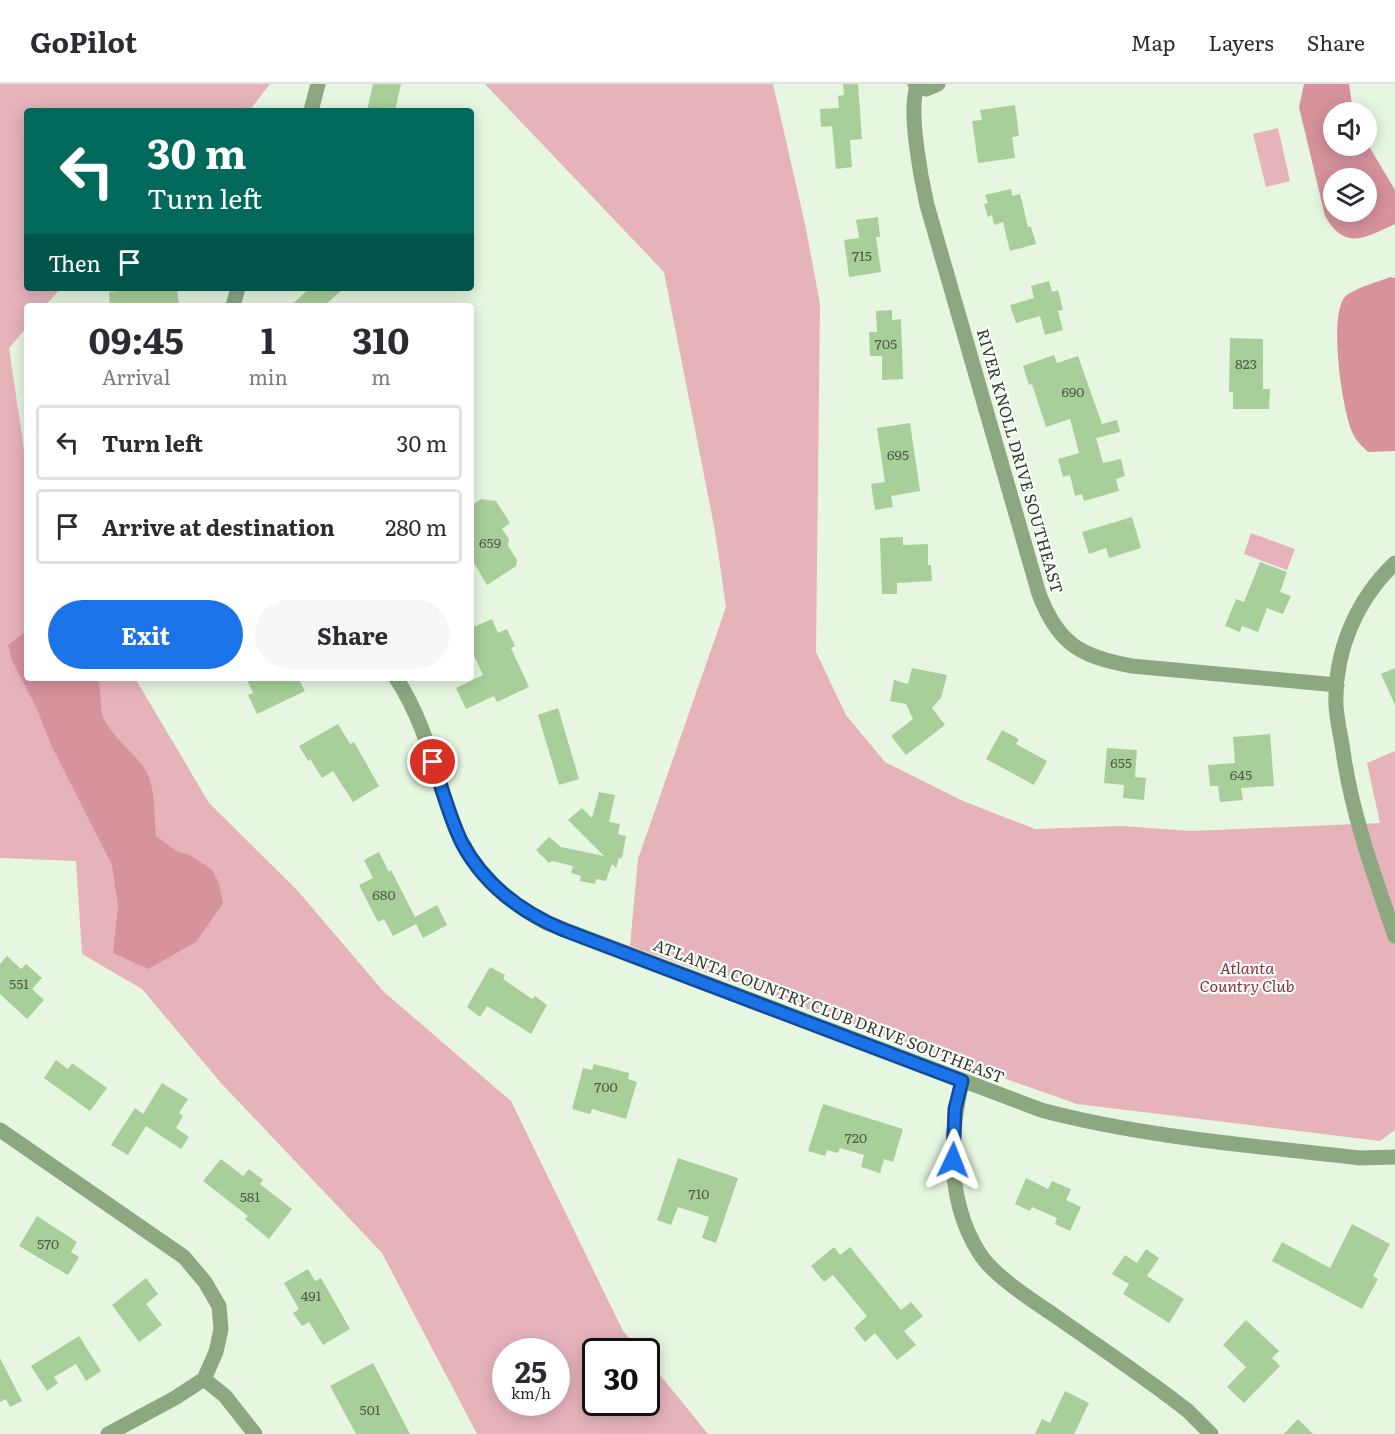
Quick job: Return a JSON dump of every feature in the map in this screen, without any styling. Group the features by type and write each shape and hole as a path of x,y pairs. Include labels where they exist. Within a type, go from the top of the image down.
{"street":[{"path":"312,108 318,84"},
{"name":"RIVER KNOLL DRIVE SOUTHEAST","path":"938,84 926,89 916,85 914,102 920,178 1039,594 1055,627 1064,639 1077,648 1092,657 1111,662 1132,666 1337,685"},
{"path":"1395,563 1372,589 1354,618 1342,652 1336,709 1351,802 1395,936"},
{"name":"ATLANTA COUNTRY CLUB DRIVE SOUTHEAST","path":"398,681 420,721 453,824 462,842 484,875 499,890 520,908 547,923 1041,1110 1090,1122 1289,1149 1371,1159 1395,1157"},
{"path":"962,1081 955,1109 953,1175 957,1202 966,1230 981,1256 1028,1298 1165,1393 1188,1411 1210,1434"},
{"path":"0,1130 184,1257 205,1282 219,1306 221,1329 216,1352 204,1379 176,1398 108,1434"},
{"path":"204,1379 225,1396 255,1434"}],"green space":[{"path":"0,84 270,84 251,108 24,108 24,291 58,291 48,303 24,303 24,330 9,348 24,450 24,681 137,681 209,803 297,890 384,992 511,1101 623,1331 629,1338 582,1338 582,1416 660,1416 660,1375 708,1434 477,1434 382,1253 221,1083 142,989 82,954 76,861 0,858"},
{"name":"Atlanta Country Club","path":"485,84 773,84 805,224 820,304 816,652 846,715 885,762 963,801 1035,829 1122,826 1191,831 1380,823 1367,763 1395,751 1395,1130 1380,1141 1077,1104 630,946 638,859 726,607 715,531 664,272"},
{"path":"1278,128 1290,181 1266,187 1253,134"},
{"path":"1251,533 1295,549 1287,570 1244,554"}],"shaded area":[{"path":"1304,84 1349,84 1352,102 1323,102 1323,156 1375,156 1395,190 1395,224 1365,237 1348,238 1340,234 1329,222 1377,222 1377,168 1323,168 1323,208 1299,107"},
{"path":"1390,277 1395,278 1395,451 1368,452 1354,437 1341,387 1337,344 1340,309 1347,295"},
{"path":"24,632 24,681 98,681 104,719 142,765 149,778 153,794 156,836 178,852 190,855 212,870 219,883 223,903 196,942 148,969 113,953 118,906 112,865 51,745 37,709 12,660 8,645"}],"building":[{"path":"373,84 401,84 396,108 368,108"},
{"path":"843,84 858,84 862,139 850,140 852,167 836,169 832,126 821,127 820,109 839,108 838,96 844,95"},
{"path":"1015,105 1019,136 1012,137 1015,158 978,163 972,121 982,120 980,110"},
{"path":"1011,189 1012,196 1020,194 1028,227 1031,227 1036,244 1010,251 1003,222 994,225 992,215 988,217 984,204 988,203 985,195"},
{"path":"878,217 880,237 876,237 881,272 849,277 844,240 859,238 856,220"},
{"path":"1049,281 1052,292 1058,290 1063,310 1058,311 1063,330 1045,335 1040,316 1016,323 1010,305 1034,298 1031,286"},
{"path":"177,291 179,303 110,303 109,292"},
{"path":"307,291 341,291 327,303 293,303"},
{"path":"892,310 892,320 901,319 903,379 882,380 882,356 870,356 869,332 877,332 876,311"},
{"path":"1230,338 1263,339 1263,389 1270,389 1269,409 1233,409 1233,392 1229,392"},
{"path":"1054,355 1057,363 1078,356 1102,424 1117,420 1120,432 1096,438 1103,463 1121,459 1125,476 1116,479 1119,491 1084,501 1082,494 1075,496 1070,475 1063,477 1058,459 1079,453 1070,419 1046,427 1032,384 1029,385 1023,366"},
{"path":"910,423 920,491 891,496 893,507 875,510 871,484 885,482 877,428"},
{"path":"481,499 496,501 510,523 502,529 509,539 508,546 517,560 516,566 487,585 474,563 474,504"},
{"path":"1132,517 1141,548 1109,558 1106,548 1089,554 1082,532"},
{"path":"903,537 903,545 928,544 928,565 931,565 932,581 897,583 897,594 882,594 880,538"},
{"path":"1260,562 1287,572 1280,592 1291,596 1283,614 1267,608 1258,632 1242,626 1240,632 1225,626 1236,599 1244,602"},
{"path":"492,619 498,633 507,629 515,646 511,648 529,687 497,702 494,696 466,709 456,688 483,675 474,656 474,627"},
{"path":"912,668 947,675 941,698 932,708 945,725 906,755 891,736 913,719 906,704 890,701 894,680 908,684"},
{"path":"1395,668 1395,705 1381,674"},
{"path":"247,681 300,681 305,691 257,714 248,695 253,693"},
{"path":"558,708 579,779 559,785 538,715"},
{"path":"338,724 350,744 354,742 379,786 353,802 333,771 322,778 299,746"},
{"path":"1002,730 1019,739 1016,744 1047,761 1034,785 986,759"},
{"path":"1270,734 1274,786 1241,788 1243,800 1220,802 1218,786 1210,786 1208,765 1235,763 1233,737"},
{"path":"1107,748 1137,750 1135,777 1146,778 1144,800 1123,798 1124,785 1104,783"},
{"path":"599,792 615,795 609,822 620,824 618,834 626,836 622,858 619,858 616,868 612,864 606,881 596,879 595,884 580,881 581,876 571,873 573,866 552,861 549,863 536,850 549,837 561,847 604,856 568,820 582,808 592,818"},
{"path":"379,852 415,917 437,905 447,925 423,938 416,924 393,936 384,919 378,922 359,885 373,878 364,860"},
{"path":"7,956 21,969 26,964 42,978 32,989 44,1000 27,1019 0,994 0,964"},
{"path":"490,967 505,975 503,979 532,999 535,996 547,1005 531,1034 487,1006 480,1017 467,1007"},
{"path":"56,1060 68,1069 72,1063 107,1088 90,1111 44,1078"},
{"path":"594,1064 629,1073 628,1079 637,1082 626,1119 592,1109 590,1114 572,1109 583,1068 592,1070"},
{"path":"162,1083 188,1099 179,1113 183,1116 176,1128 189,1137 181,1149 146,1126 128,1155 111,1145 135,1108 143,1114"},
{"path":"823,1104 903,1129 893,1162 884,1159 880,1173 861,1167 864,1155 840,1148 838,1153 827,1150 825,1156 808,1151"},
{"path":"678,1158 738,1178 716,1243 702,1238 709,1217 678,1207 671,1225 657,1220"},
{"path":"221,1159 243,1176 249,1169 263,1180 260,1184 292,1209 269,1239 245,1219 248,1216 203,1181"},
{"path":"1026,1178 1048,1189 1052,1181 1071,1189 1066,1200 1081,1207 1070,1231 1055,1224 1057,1218 1032,1207 1030,1211 1015,1204"},
{"path":"37,1216 77,1242 71,1252 79,1257 68,1275 19,1246"},
{"path":"1352,1224 1390,1244 1373,1276 1378,1279 1362,1309 1272,1261 1282,1242 1330,1268"},
{"path":"834,1247 840,1255 850,1247 901,1310 911,1302 923,1316 904,1331 916,1345 897,1360 875,1333 865,1342 854,1328 867,1316 833,1275 824,1282 811,1266"},
{"path":"1146,1249 1159,1258 1147,1276 1184,1299 1169,1323 1123,1294 1129,1284 1112,1274 1125,1255 1137,1263"},
{"path":"308,1269 315,1281 321,1278 350,1329 323,1345 309,1322 302,1326 293,1313 299,1309 284,1283"},
{"path":"146,1278 158,1294 146,1304 162,1325 139,1342 112,1305"},
{"path":"1246,1320 1279,1351 1272,1358 1280,1366 1244,1403 1227,1387 1246,1367 1223,1345"},
{"path":"79,1336 101,1371 86,1381 76,1364 54,1377 58,1383 47,1391 31,1366"},
{"path":"0,1358 22,1401 10,1407 6,1399 0,1402"},
{"path":"373,1363 410,1434 356,1434 330,1386"},
{"path":"1065,1391 1089,1403 1074,1434 1035,1434 1042,1419 1050,1423"},
{"path":"1298,1419 1313,1434 1284,1434"}],"route":[{"path":"433,762 453,824 472,859 484,875 520,908 564,930 962,1081 955,1109 953,1160"}]}
